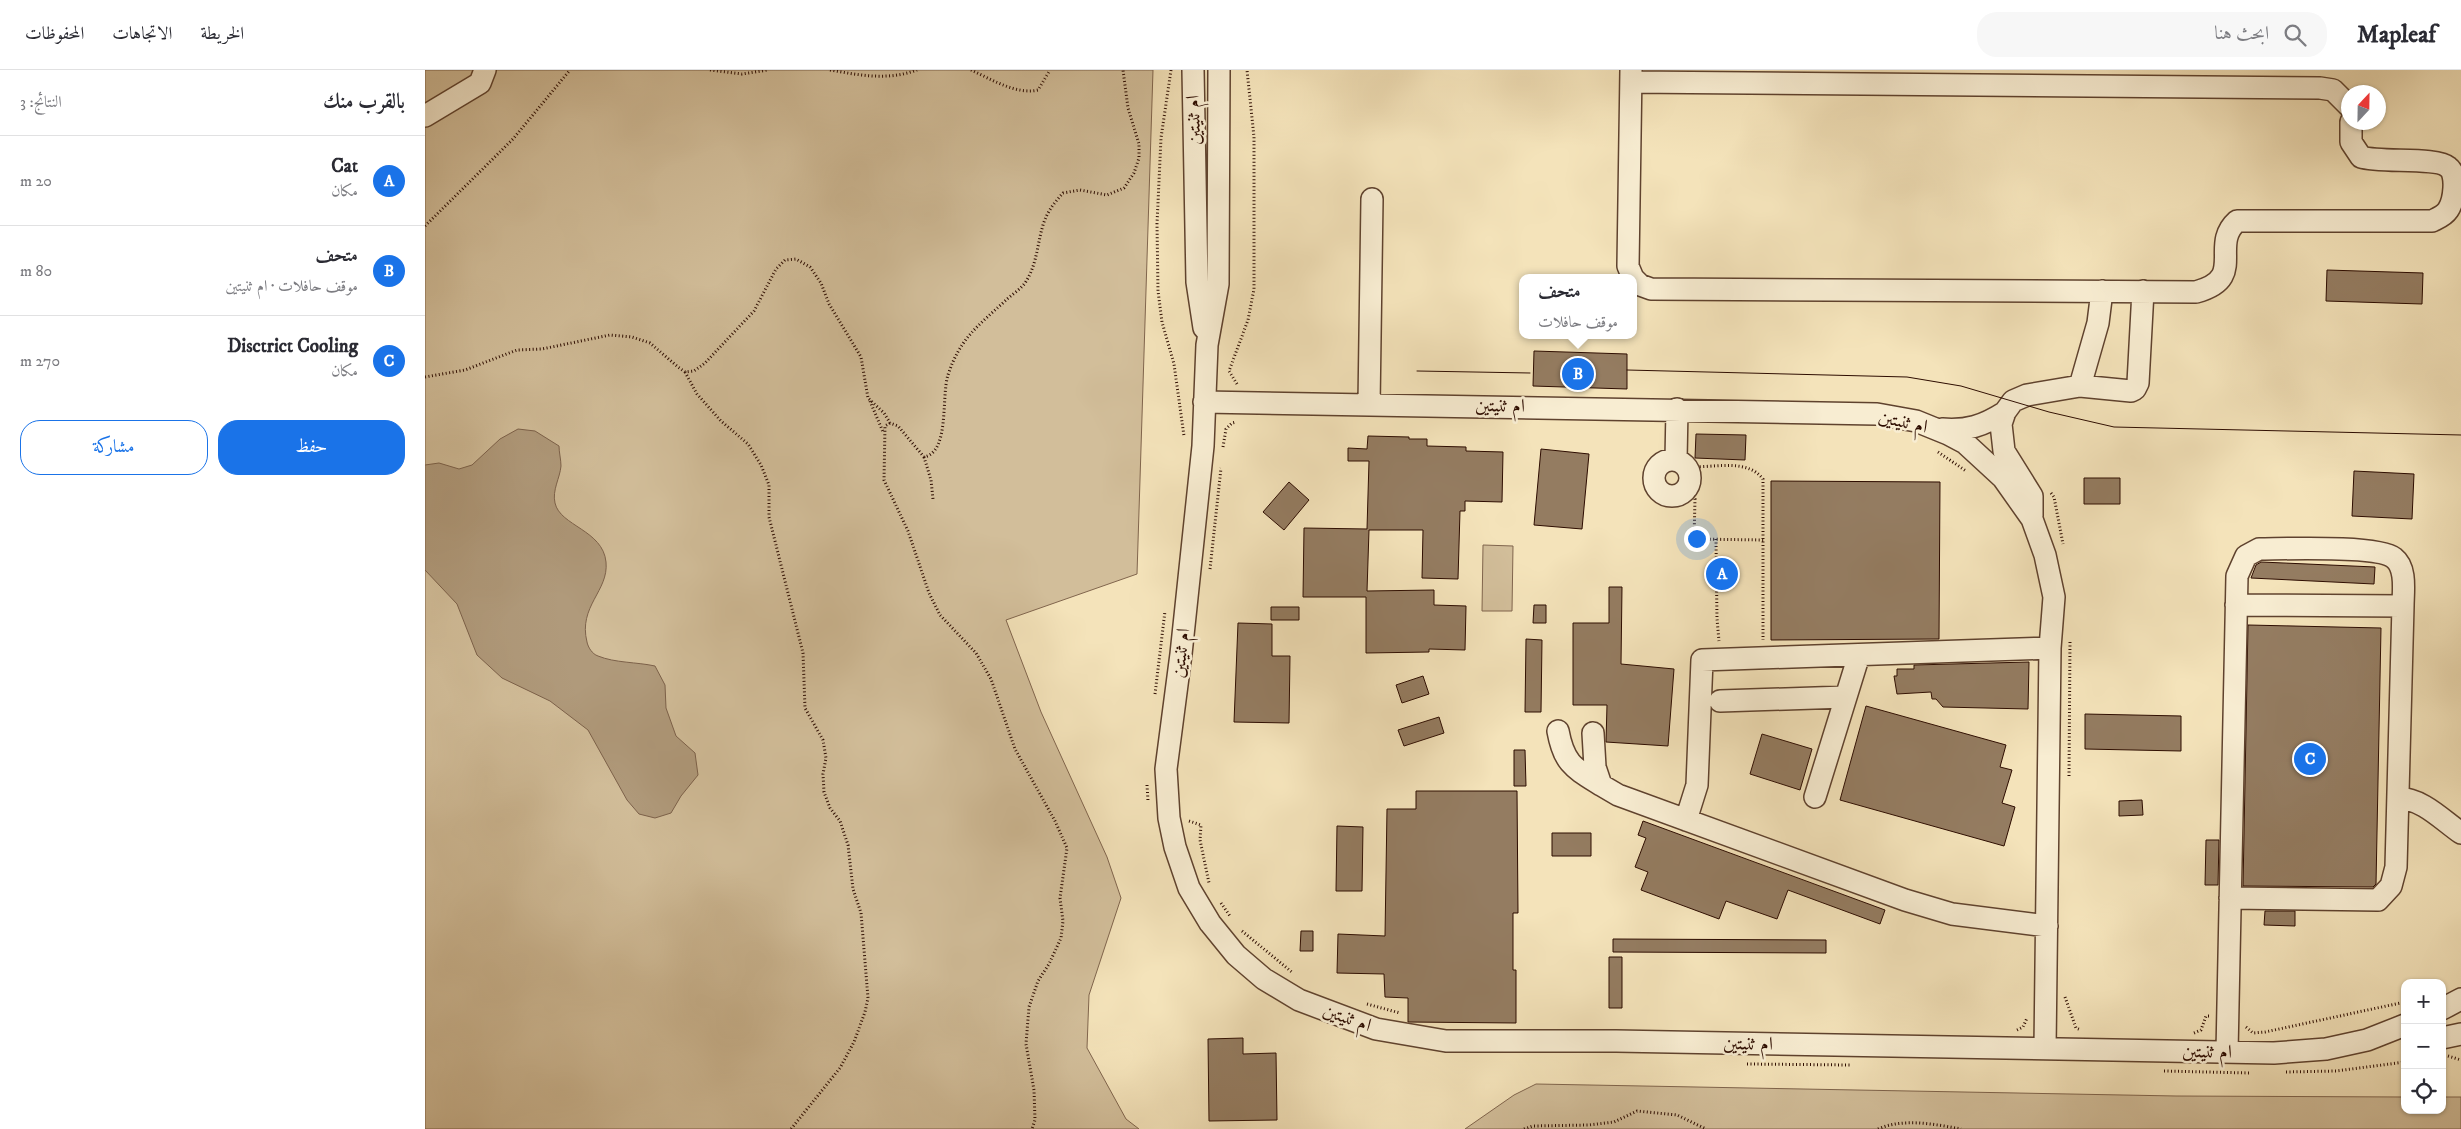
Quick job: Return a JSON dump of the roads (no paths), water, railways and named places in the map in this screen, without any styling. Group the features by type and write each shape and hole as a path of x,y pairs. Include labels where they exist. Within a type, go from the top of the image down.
{"street":[{"path":"425,116 480,83 485,70"},
{"name":"ام ثنيتين","path":"1193,70 1196,217 1218,284 1207,345 1203,456 1166,769 1169,818 1175,848 1189,888 1210,924 1236,955 1264,979 1299,1000 1375,1029 1446,1041 2045,1048 2274,1053 2326,1049 2367,1040 2401,1027"},
{"name":"ام ثنيتين","path":"1207,248 1219,222 1219,70"},
{"path":"1631,274 1628,266 1631,76 2321,88 2333,90 2341,98"},
{"path":"1637,282 1651,289 2196,292 2213,287 2222,278 2227,234 2237,221 2432,221 2455,211 2455,165 2373,161 2361,157 2351,142 2351,130"},
{"name":"ام ثنيتين","path":"1195,171 1207,174 1218,168"},
{"path":"1369,405 1372,199"},
{"path":"1196,217 1204,228 1213,228 1219,222"},
{"path":"2079,386 2098,323 2102,291"},
{"path":"2033,518 2032,496 2004,451 2001,424 2005,412 2013,401 2027,395 2079,386 2131,391 2135,389 2138,383 2143,291"},
{"name":"ام ثنيتين","path":"1204,402 1877,414 1917,421 1933,439 1965,443 2003,478 2033,518 2045,556 2053,597 2050,648 2045,1048"},
{"path":"1677,409 1684,471"},
{"path":"1933,439 1990,421 2005,412"},
{"path":"2227,1052 2227,1017 2237,576 2246,556 2259,549 2375,551 2394,558 2403,572 2403,606 2396,867 2391,886 2378,900 2230,898"},
{"path":"2236,605 2403,606"},
{"path":"1686,820 1697,785 1701,660 2050,648"},
{"path":"1815,797 1859,654"},
{"path":"1720,701 1845,697"},
{"path":"1558,731 1561,748 1573,768 1617,795 1905,900 1953,914 2047,926"},
{"path":"1593,733 1595,767 1601,785"},
{"path":"2398,798 2411,798 2419,802 2461,833"},
{"path":"2446,1007 2461,999"},
{"path":"2446,1014 2461,1010"},
{"path":"2446,1037 2461,1034"},
{"name":"ام ثنيتين","path":"2367,1040 2401,1041"}],"tram line":[{"path":"1627,370 1907,377 1961,386 2049,412 2114,427 2461,435"},
{"path":"1417,371 1530,373"}],"place":[{"name":"متحف","path":"1578,374"},
{"name":"Cat","path":"1722,574"},
{"name":"Disctrict Cooling","path":"2310,759"}]}
